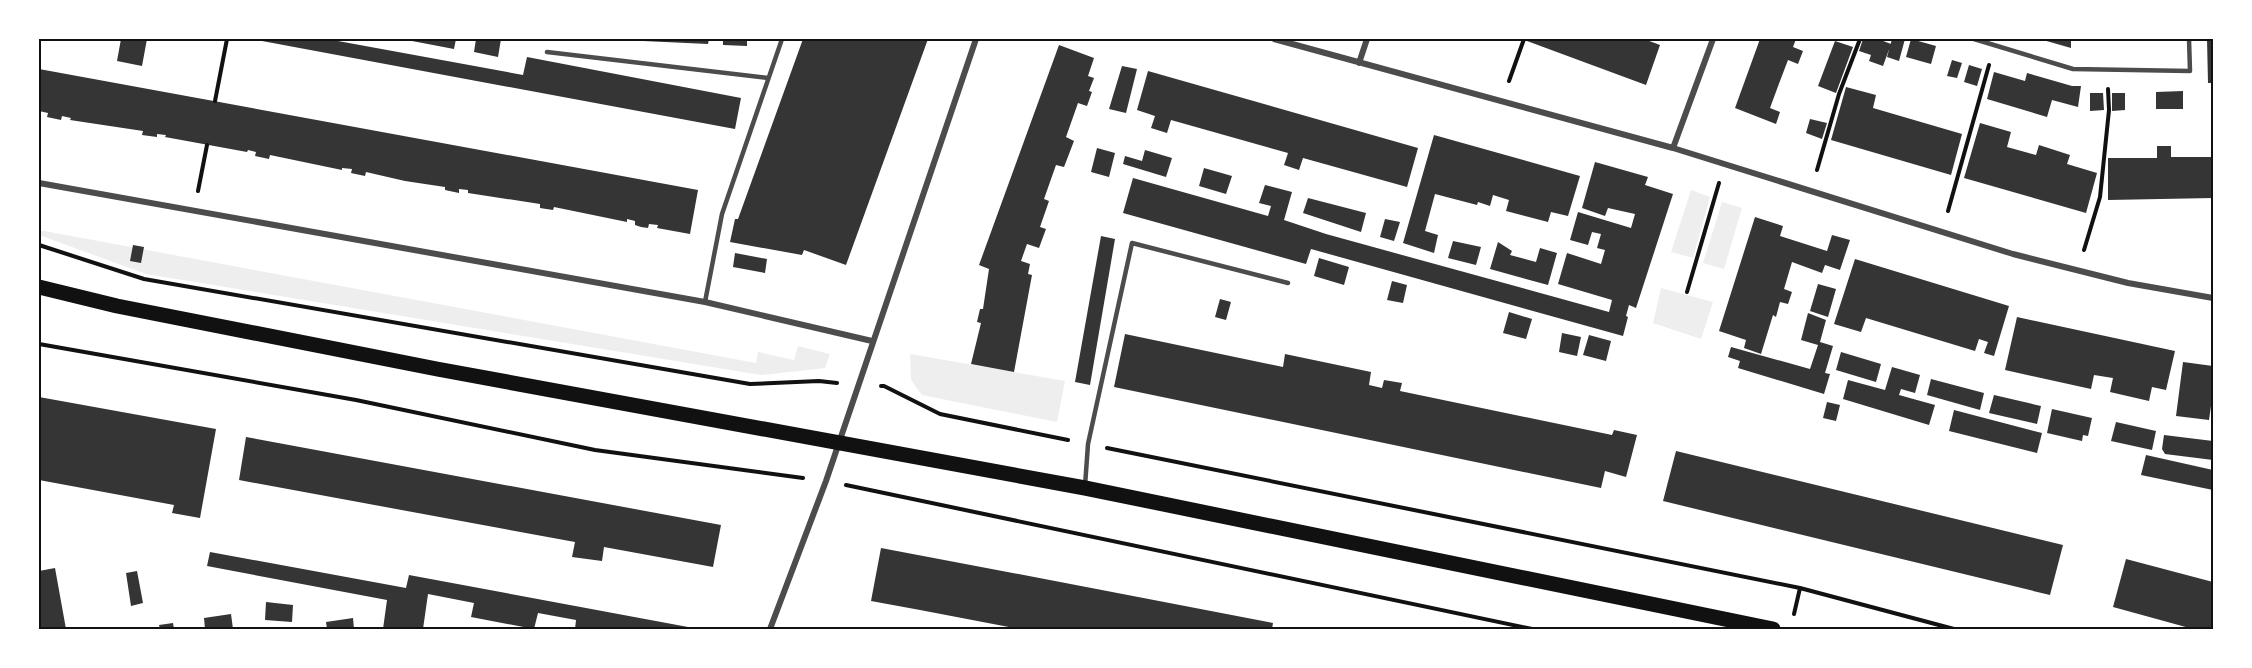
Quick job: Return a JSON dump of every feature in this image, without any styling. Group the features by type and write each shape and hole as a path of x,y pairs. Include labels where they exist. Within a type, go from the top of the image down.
{"main road":[{"path":"39,287 117,306 437,369 1085,488 1773,629"}],"street":[{"path":"770,629 826,481 856,386 976,39"},
{"path":"1274,39 1672,147 1941,232 2078,271 2128,283 2213,298"},
{"path":"1359,63 1367,39"},
{"path":"1672,147 1713,39"},
{"path":"39,183 705,302 872,340"}],"lane":[{"path":"705,302 722,214 782,39"},
{"path":"1974,39 2073,69 2190,71 2189,39"},
{"path":"547,52 768,78"},
{"path":"1085,488 1088,444 1132,243 1288,283"}],"path":[{"path":"215,101 227,39"},
{"path":"1503,102 1511,71 1524,39"},
{"path":"1810,190 1839,94 1860,39"},
{"path":"1941,232 1995,45"},
{"path":"2078,271 2100,197 2109,110 2108,69"},
{"path":"194,211 207,145"},
{"path":"1688,292 1725,164"},
{"path":"39,244 156,281 750,384 819,381 856,386 884,386 940,414 1800,588 1954,629"},
{"path":"39,344 356,400 595,450 826,481 1532,629"},
{"path":"1793,619 1800,588"}],"shaded area":[{"path":"1691,190 1710,197 1693,258 1671,252"},
{"path":"1722,202 1742,208 1724,269 1703,263"},
{"path":"39,230 756,363 758,352 794,360 798,346 830,354 825,368 761,375 146,274 39,235"},
{"path":"1661,288 1713,302 1701,339 1653,323"},
{"path":"910,354 1065,381 1057,422 922,395 911,380"}],"building":[{"path":"121,39 147,39 142,66 117,61"},
{"path":"251,39 327,39 523,75 527,57 741,98 735,129"},
{"path":"413,39 456,39 454,49 412,41"},
{"path":"476,39 501,39 498,57 474,52"},
{"path":"643,39 709,39 708,44 643,41"},
{"path":"723,39 747,39 747,46 723,45"},
{"path":"803,39 928,39 846,265 804,250 802,255 730,242 735,219 738,219"},
{"path":"1528,39 1644,39 1660,45 1646,85 1527,41"},
{"path":"1760,39 1796,39 1793,47 1803,51 1798,64 1788,60 1777,89 1770,108 1780,112 1776,124 1735,108"},
{"path":"1863,39 1878,39 1891,44 1883,66 1869,61 1871,55 1859,51"},
{"path":"1892,39 1905,39 1899,61 1887,57"},
{"path":"1911,39 1936,46 1931,64 1906,57"},
{"path":"2071,39 2071,48 2043,40"},
{"path":"2207,39 2213,39 2213,83 2208,83"},
{"path":"1835,41 1853,47 1836,93 1818,86"},
{"path":"1059,45 1094,58 1088,76 1094,78 1089,91 1092,92 1087,106 1078,103 1066,137 1074,141 1064,167 1056,165 1044,199 1049,201 1040,227 1046,229 1039,248 1027,244 1021,261 1030,264 1028,274 1032,275 1014,372 971,364 981,323 977,322 980,309 983,309 989,269 979,265"},
{"path":"1952,60 1962,63 1957,78 1947,76"},
{"path":"1969,65 1982,69 1977,86 1964,82"},
{"path":"1122,66 1137,69 1126,113 1109,109"},
{"path":"39,69 698,190 690,234 657,228 658,225 649,224 648,228 641,227 635,225 635,221 627,219 627,222 554,207 553,210 540,208 540,204 468,193 468,190 459,189 459,193 445,190 445,187 366,172 365,176 351,173 352,169 342,168 342,170 270,155 269,159 255,156 256,152 248,150 247,152 165,137 166,135 157,134 157,137 142,135 143,131 70,120 71,118 62,116 61,120 47,117 48,113 39,111"},
{"path":"1148,71 1418,148 1407,187 1303,158 1299,170 1284,165 1288,153 1171,120 1167,133 1151,128 1155,116 1137,110"},
{"path":"1994,72 2025,81 2027,73 2072,86 2081,86 2078,107 2052,100 2047,117 1987,99"},
{"path":"1846,87 1876,95 1873,108 1962,134 1951,175 1831,140"},
{"path":"2183,91 2183,109 2156,109 2156,92"},
{"path":"2090,93 2103,93 2104,110 2090,111"},
{"path":"2112,93 2125,93 2125,110 2112,111"},
{"path":"1810,119 1827,123 1822,139 1806,133"},
{"path":"1980,123 2011,132 2007,147 2036,155 2039,145 2070,155 2067,164 2097,173 2086,213 1964,178"},
{"path":"1434,135 1580,176 1568,216 1551,212 1548,222 1506,211 1509,200 1493,195 1490,206 1435,194 1425,231 1438,235 1434,253 1403,243"},
{"path":"2157,146 2171,146 2171,157 2213,157 2213,198 2108,200 2108,158 2157,158"},
{"path":"1097,148 1115,153 1109,177 1091,172"},
{"path":"1145,150 1172,158 1166,177 1123,164 1125,156 1142,161"},
{"path":"1595,162 1648,177 1645,185 1673,194 1636,308 1629,305 1623,336 1311,249 1306,264 1123,213 1133,178 1268,216 1271,206 1259,203 1265,185 1292,192 1284,220 1326,234 1609,312 1612,300 1558,284 1567,253 1601,264 1605,250 1597,248 1601,234 1592,232 1588,245 1570,240 1578,212 1631,228 1635,214 1608,208 1605,216 1582,208"},
{"path":"1204,168 1232,176 1226,194 1199,186"},
{"path":"1308,198 1366,213 1361,232 1303,213"},
{"path":"1755,217 1783,226 1780,236 1827,251 1832,235 1850,240 1840,270 1825,265 1822,273 1792,262 1784,289 1792,292 1788,304 1780,302 1776,317 1773,315 1761,354 1744,348 1746,340 1719,331"},
{"path":"1385,219 1400,222 1394,241 1380,237"},
{"path":"1101,236 1115,239 1090,385 1075,382"},
{"path":"1453,241 1481,247 1476,265 1448,258"},
{"path":"1498,242 1512,251 1510,255 1536,262 1540,248 1557,253 1548,285 1490,269"},
{"path":"133,245 144,247 141,263 130,261"},
{"path":"735,253 767,259 765,273 733,267"},
{"path":"1319,258 1349,267 1344,285 1314,276"},
{"path":"1855,259 2009,306 1994,356 1984,353 1988,342 1979,339 1975,351 1866,318 1861,332 1834,324"},
{"path":"1392,281 1407,285 1403,303 1387,300"},
{"path":"1818,284 1836,289 1828,317 1810,311"},
{"path":"1220,299 1231,302 1226,320 1215,317"},
{"path":"1509,312 1532,319 1526,339 1503,333"},
{"path":"1808,313 1826,320 1820,342 1833,346 1825,373 1830,374 1824,394 1738,368 1740,361 1728,357 1731,347 1810,369 1818,345 1801,340"},
{"path":"2017,317 2175,351 2166,390 2152,387 2149,401 2110,392 2113,378 2094,375 2091,389 2005,370"},
{"path":"1562,333 1581,337 1577,356 1559,352"},
{"path":"1125,334 1283,367 1285,354 1371,372 1369,385 1382,388 1384,380 1402,383 1400,391 1612,435 1614,430 1637,435 1626,477 1605,471 1601,488 1114,387"},
{"path":"1589,335 1611,341 1606,361 1583,355"},
{"path":"1841,352 1881,364 1876,382 1836,370"},
{"path":"2183,362 2213,366 2213,407 2211,406 2209,420 2176,416"},
{"path":"1892,367 1920,375 1915,393 1901,389 1899,395 1935,405 1929,425 1843,399 1848,380 1885,390"},
{"path":"1931,379 1984,393 1980,410 1927,395"},
{"path":"1994,395 2041,406 2037,424 1989,413"},
{"path":"39,397 216,429 200,518 172,513 174,505 39,480"},
{"path":"1827,402 1840,405 1836,421 1823,418"},
{"path":"2052,409 2092,418 2088,436 2083,435 2082,441 2047,433"},
{"path":"1954,410 2042,433 2037,453 1949,431"},
{"path":"2116,422 2156,431 2152,450 2111,441"},
{"path":"2164,435 2213,441 2213,460 2165,454 2162,449"},
{"path":"246,437 721,525 713,567 604,547 602,561 572,557 575,542 239,480"},
{"path":"1676,451 2063,545 2050,595 1663,501"},
{"path":"2146,455 2213,470 2213,490 2141,475"},
{"path":"881,548 1273,623 1272,629 1019,629 871,601"},
{"path":"210,552 406,588 409,575 688,627 688,629 575,629 576,620 538,613 534,629 471,617 474,603 428,594 423,629 383,629 387,600 207,566"},
{"path":"2126,559 2213,582 2213,629 2193,629 2113,607"},
{"path":"55,568 66,629 39,629 39,571"},
{"path":"137,571 143,603 131,606 126,573"},
{"path":"266,602 293,605 292,622 265,620"},
{"path":"231,614 233,629 205,629 204,618"},
{"path":"353,618 354,629 327,629 326,622"},
{"path":"173,623 174,629 160,629 159,625"}]}
